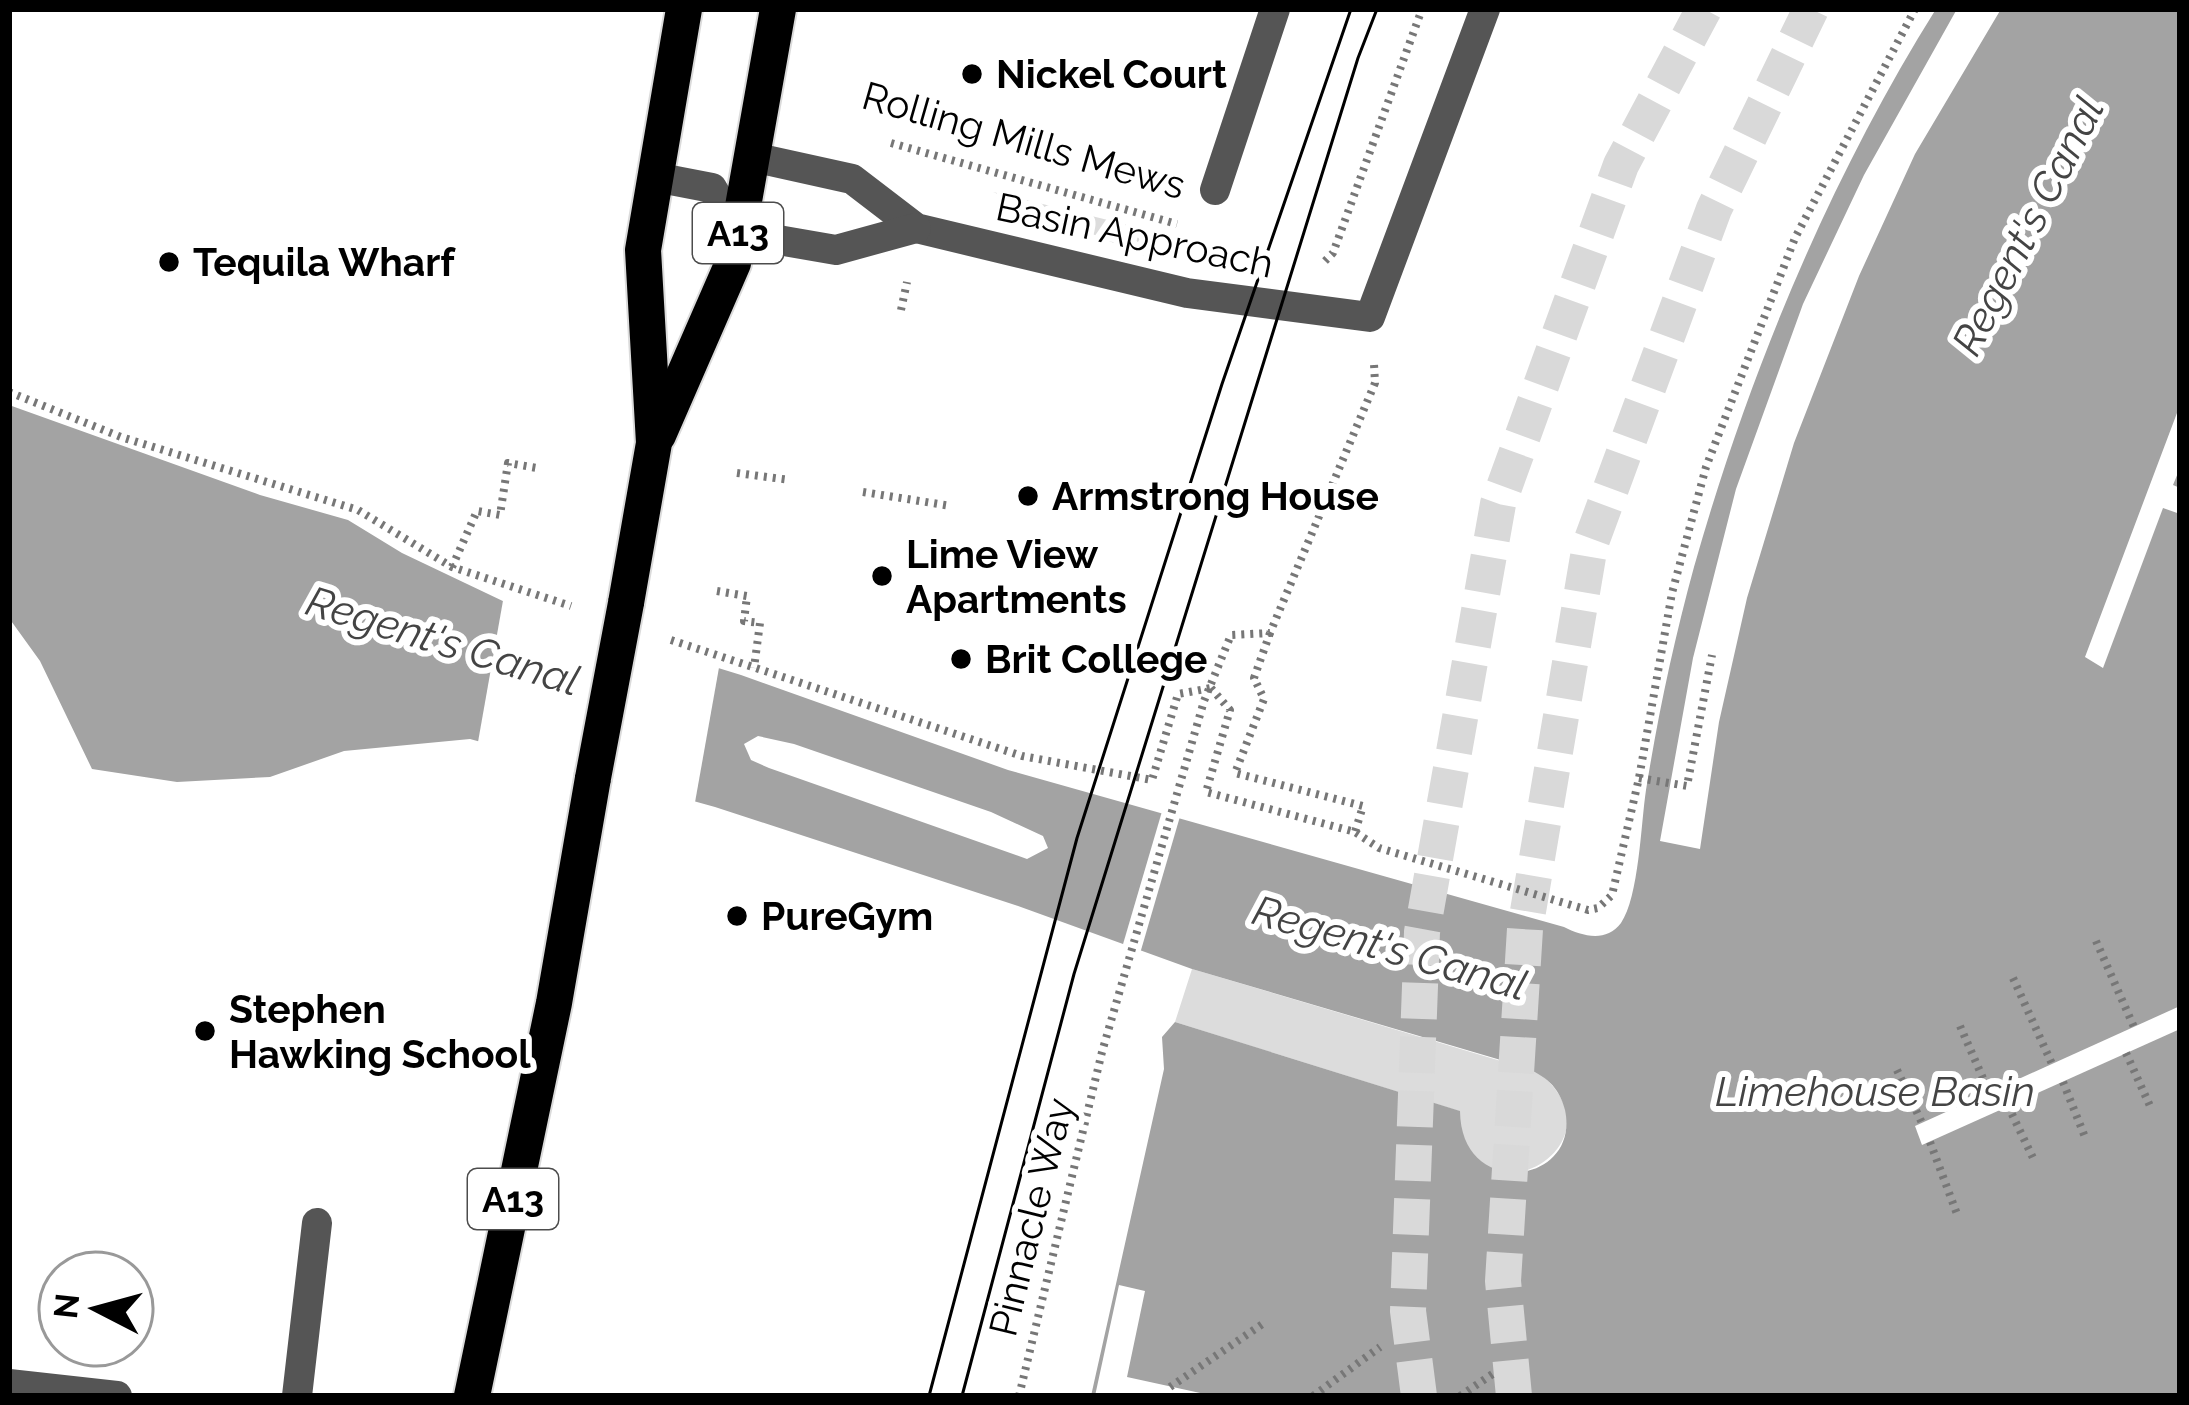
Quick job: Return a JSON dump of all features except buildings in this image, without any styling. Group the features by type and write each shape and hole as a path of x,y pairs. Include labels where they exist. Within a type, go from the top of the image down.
{"highway":[{"name":"A13","path":"655,443 643,250 684,9"},
{"name":"A13","path":"472,1396 554,1003 655,443 734,262 778,9"}],"street":[{"name":"Rolling Mills Mews","path":"1215,190 1275,9"},
{"path":"1370,317 1485,9"},
{"name":"Basin Approach","path":"752,157 852,179 916,228 1187,293 1370,317"},
{"path":"655,178 712,188 738,233"},
{"name":"Basin Approach","path":"738,233 836,250 916,228"},
{"path":"297,1396 317,1223"},
{"path":"9,1384 117,1396"}],"path":[{"path":"1312,275 1333,253 1422,9"},
{"path":"721,657 1022,756 1152,780 1178,694 1211,688 1230,710 1206,792 1355,832 1378,848 1588,910 1598,908 1612,895 1644,779 1672,593 1706,467 1796,238 1915,9"},
{"name":"Rolling Mills Mews","path":"869,137 1179,224"},
{"path":"1355,832 1363,806 1235,773 1264,699 1254,678 1270,633 1376,383 1370,317"},
{"path":"9,392 122,437 358,510 452,567 506,584"},
{"path":"452,567 477,512 500,515 508,463 537,468"},
{"path":"737,472 790,480"},
{"path":"863,492 951,506"},
{"path":"717,591 747,596 744,621 760,623 754,668"},
{"name":"Pinnacle Way","path":"1019,1396 1102,1052 1204,701 1232,634 1270,633"},
{"path":"1644,779 1687,786 1712,656"},
{"path":"2096,940 2134,1027"},
{"path":"2013,978 2052,1064"},
{"path":"1960,1026 1990,1092"},
{"path":"2126,1053 2150,1106"},
{"path":"1897,1070 1922,1123"},
{"path":"2063,1082 2085,1137"},
{"path":"2008,1106 2034,1160"},
{"path":"1930,1142 1958,1214"},
{"path":"1171,1387 1264,1323"},
{"path":"1313,1396 1380,1347"},
{"path":"1460,1396 1494,1372"}],"shaded area":[{"path":"993,192 1161,233 1154,260"},
{"path":"1192,969 1538,1072 1562,1100 1567,1127 1556,1150 1536,1166 1512,1173 1487,1168 1468,1148 1459,1111 1175,1022"}],"water":[{"name":"Limehouse Basin","path":"1936,9 2180,9 2180,1396 1091,1396 1164,1069 1162,1037 1175,1022 1460,1111 1465,1140 1479,1159 1498,1170 1539,1167 1555,1154 1565,1135 1565,1110 1559,1094 1543,1077 1521,1066 1192,969 1015,905 715,807 470,739 344,751 270,777 177,782 92,769 40,661 9,618 9,405 260,495 348,520 402,553 507,603 741,675 1008,770 1578,933 1608,933 1621,923 1632,896 1646,790 1673,650 1740,422 1795,279 1897,74","holes":["758,736 991,812 1043,836 1048,848 1027,859 769,768 751,760 744,744"]}],"pier":[{"path":"1957,9 2001,9 1915,154 1859,276 1794,443 1747,598 1719,722 1700,849 1660,841 1693,658 1736,489 1803,304 1864,175"},
{"path":"2180,405 2180,468 2173,485 2180,488 2180,514 2163,508 2103,668 2085,657"},
{"path":"504,595 720,662 694,808 478,742"},
{"path":"1163,808 1181,813 1139,957 1121,951"},
{"path":"2180,1006 2180,1029 1922,1145 1915,1126"},
{"path":"1119,1285 1145,1291 1127,1377 1214,1396 1095,1396"}],"tunnel":[{"path":"1419,1396 1408,1311 1422,932 1498,504 1621,165 1704,9"},
{"path":"1514,1396 1503,1281 1525,929 1590,545 1714,209 1811,9"}],"tram line":[{"path":"929,1396 1077,838 1222,384 1351,9"},
{"path":"962,1396 1074,974 1377,9"}],"place":[{"name":"Nickel Court","path":"972,74"},
{"name":"Tequila Wharf","path":"169,262"},
{"name":"Armstrong House","path":"1028,496"},
{"name":"Lime View Apartments","path":"882,576"},
{"name":"Brit College","path":"961,659"},
{"name":"PureGym","path":"737,916"},
{"name":"Stephen Hawking School","path":"205,1031"}],"water label":[{"name":"Regent's Canal","path":"2028,226"},
{"name":"Regent's Canal","path":"443,641"},
{"name":"Regent's Canal","path":"1390,948"}]}
